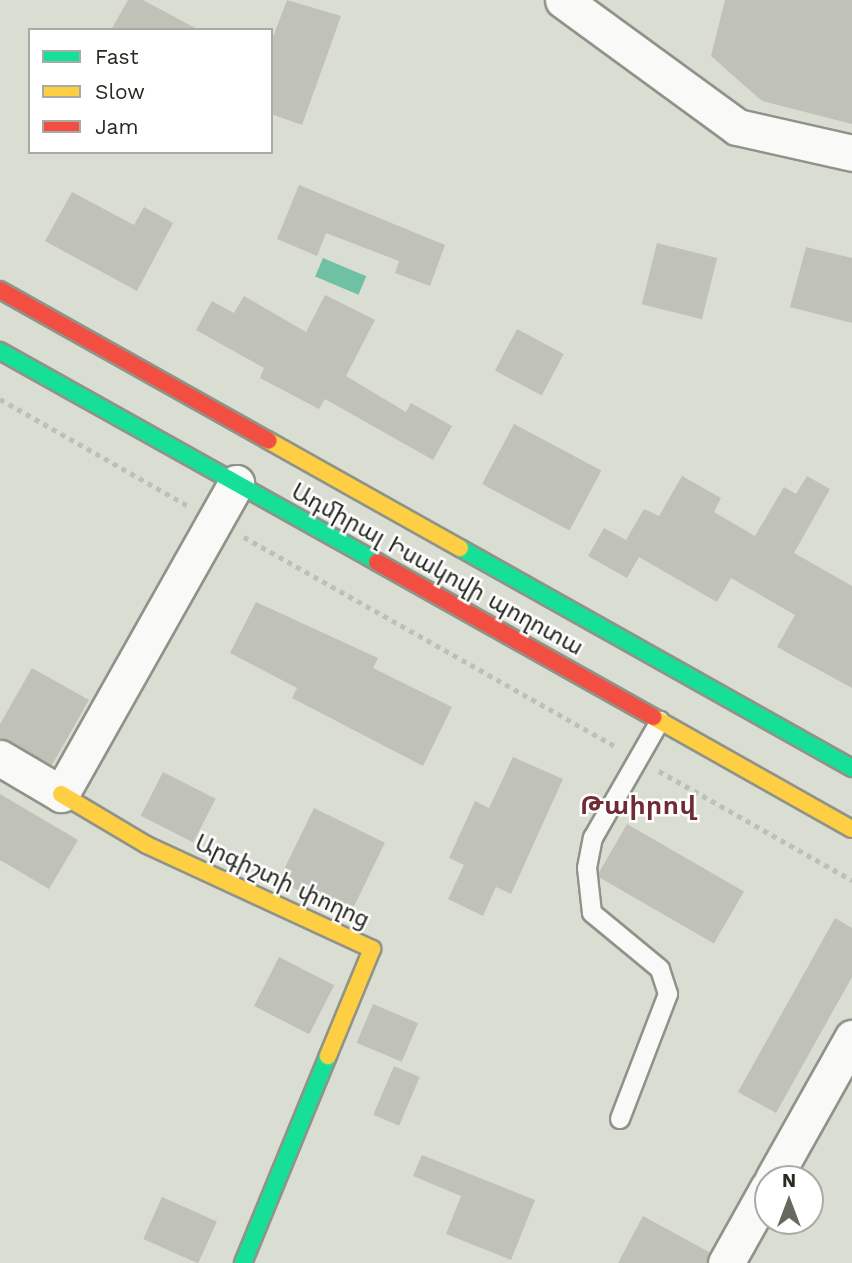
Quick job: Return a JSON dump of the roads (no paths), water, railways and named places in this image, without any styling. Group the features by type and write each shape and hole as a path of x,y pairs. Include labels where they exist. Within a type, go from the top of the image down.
{"main road":[{"name":"Ադմիրալ Իսակովի պողոտա","path":"0,290 852,768"},
{"name":"Ադմիրալ Իսակովի պողոտա","path":"0,351 852,829"},
{"name":"Արգիշտի փողոց","path":"61,794 147,845 372,949 243,1263"}],"street":[{"path":"563,0 737,127 852,153"},
{"path":"0,758 61,794 236,483"},
{"path":"781,1165 852,1038"},
{"path":"726,1263 754,1213"}],"lane":[{"path":"620,1119 668,994 660,969 592,913 587,868 593,838 635,758 660,721"}],"district":[{"name":"Թաիրով","path":"638,806"}]}
